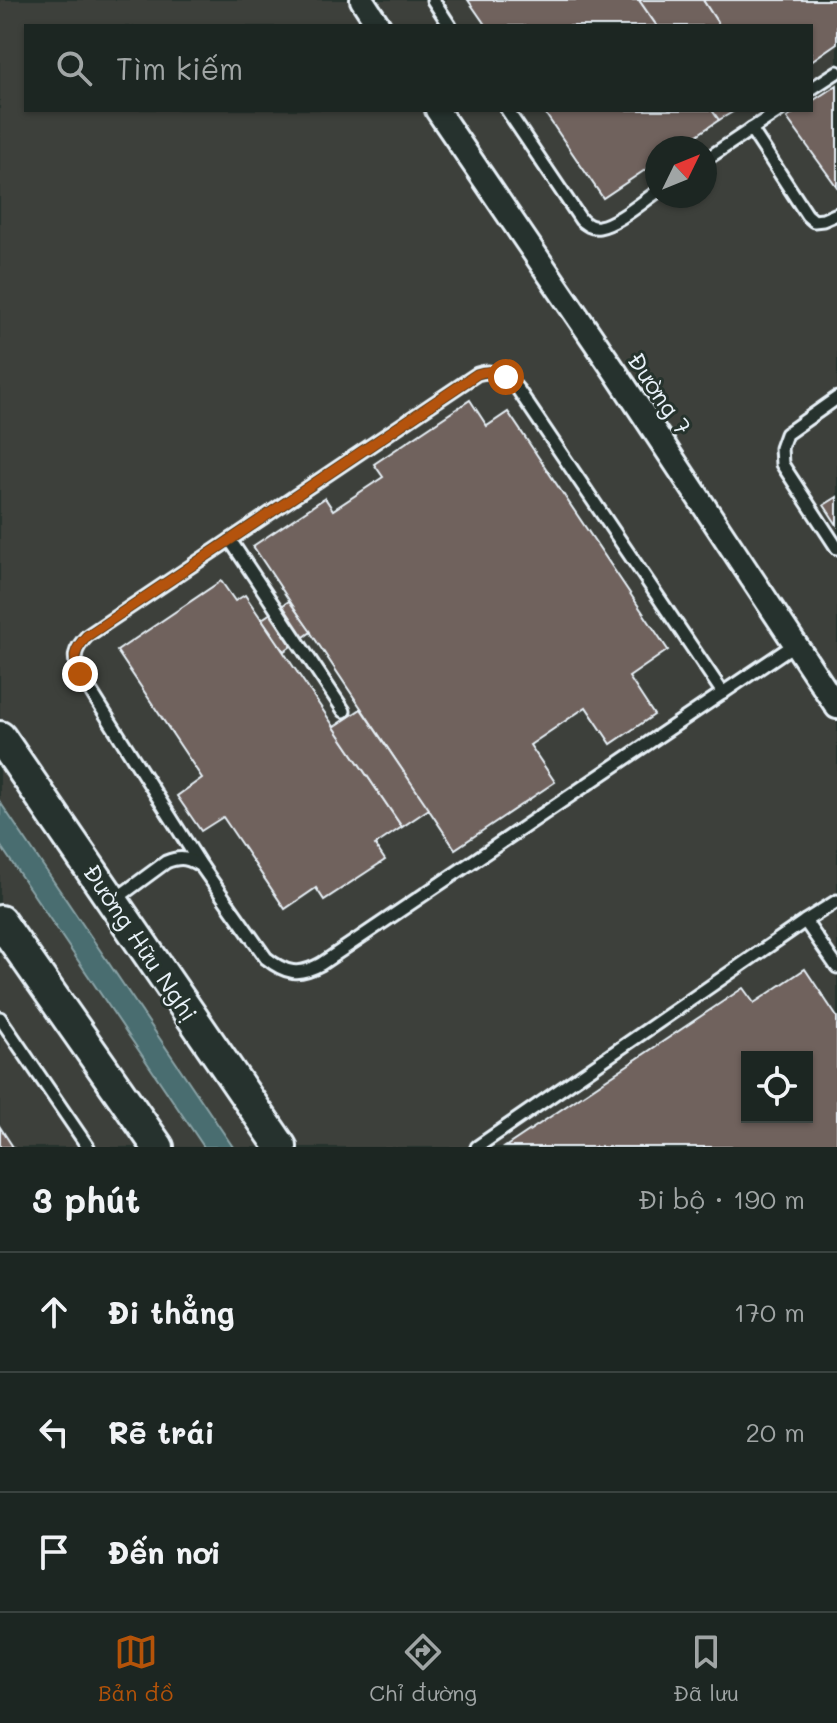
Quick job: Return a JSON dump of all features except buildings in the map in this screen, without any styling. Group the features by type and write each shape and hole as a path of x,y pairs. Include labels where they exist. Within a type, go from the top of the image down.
{"main road":[{"name":"Đường Hữu Nghị","path":"0,737 281,1147"},
{"path":"0,921 158,1147"}],"street":[{"path":"362,0 378,24"},
{"name":"Đường 7","path":"438,112 837,707"}],"lane":[{"path":"433,0 449,24"},
{"path":"813,88 837,72"},
{"path":"508,112 588,227 610,223 645,200"},
{"path":"717,152 777,112"},
{"path":"751,129 807,215 814,221 837,214"},
{"path":"723,693 519,391 506,377 495,371 477,374 87,636 79,644 74,663 202,867 266,958 277,967 298,973 321,964 723,693 795,644"},
{"path":"837,398 786,434 781,448 782,464 837,548"},
{"path":"230,540 344,711"},
{"path":"113,901 176,858 188,858 202,867"},
{"path":"477,1147 837,901"},
{"path":"805,921 837,967"},
{"path":"0,1018 88,1147"}],"shaded area":[{"path":"0,0 837,0 837,1147 0,1147"}],"water":[{"path":"0,802 233,1147 204,1147 0,845"}],"route":[{"path":"80,674 74,663 76,652 87,636 477,374 495,371 506,377"}]}
